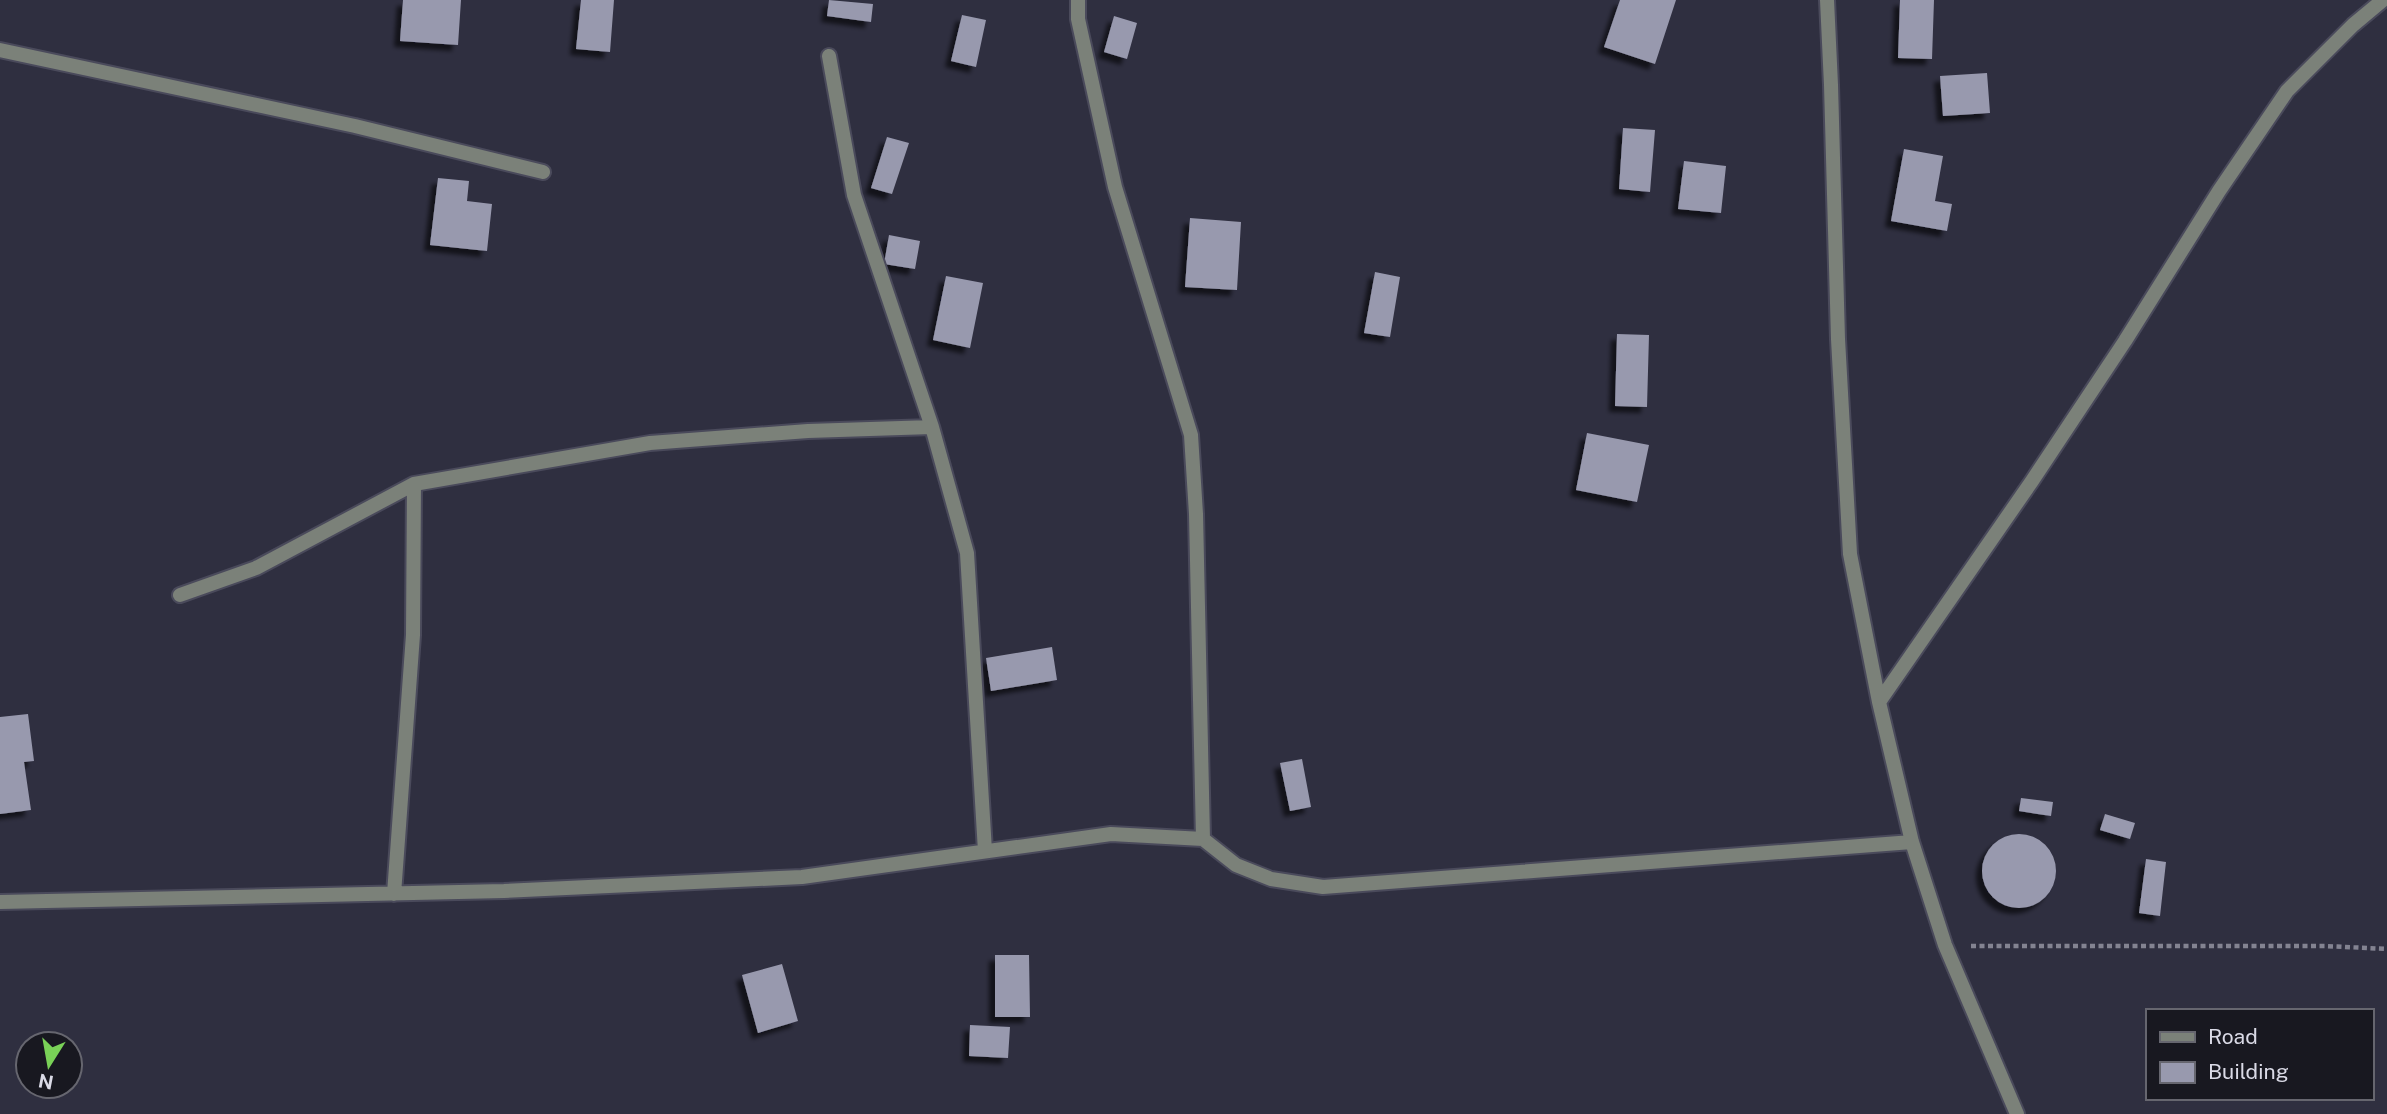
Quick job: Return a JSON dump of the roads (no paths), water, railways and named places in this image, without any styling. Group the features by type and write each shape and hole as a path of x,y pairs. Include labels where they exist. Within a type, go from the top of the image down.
{"street":[{"path":"1078,0 1078,19 1115,187 1191,435 1196,514 1203,839"},
{"path":"1827,0 1832,85 1838,339 1850,554 1878,702 1912,842 1945,945 2017,1114"},
{"path":"1878,702 2032,481 2125,341 2218,191 2287,91 2353,25 2383,0"},
{"path":"0,50 355,126 543,172"},
{"path":"828,56 854,195 932,427 967,553 985,851"},
{"path":"180,595 256,568 414,484 650,443 808,431 932,427"},
{"path":"394,894 413,635 414,484"},
{"path":"0,902 504,891 802,877 1111,834 1203,839 1236,865 1271,880 1322,887 1912,842"}]}
